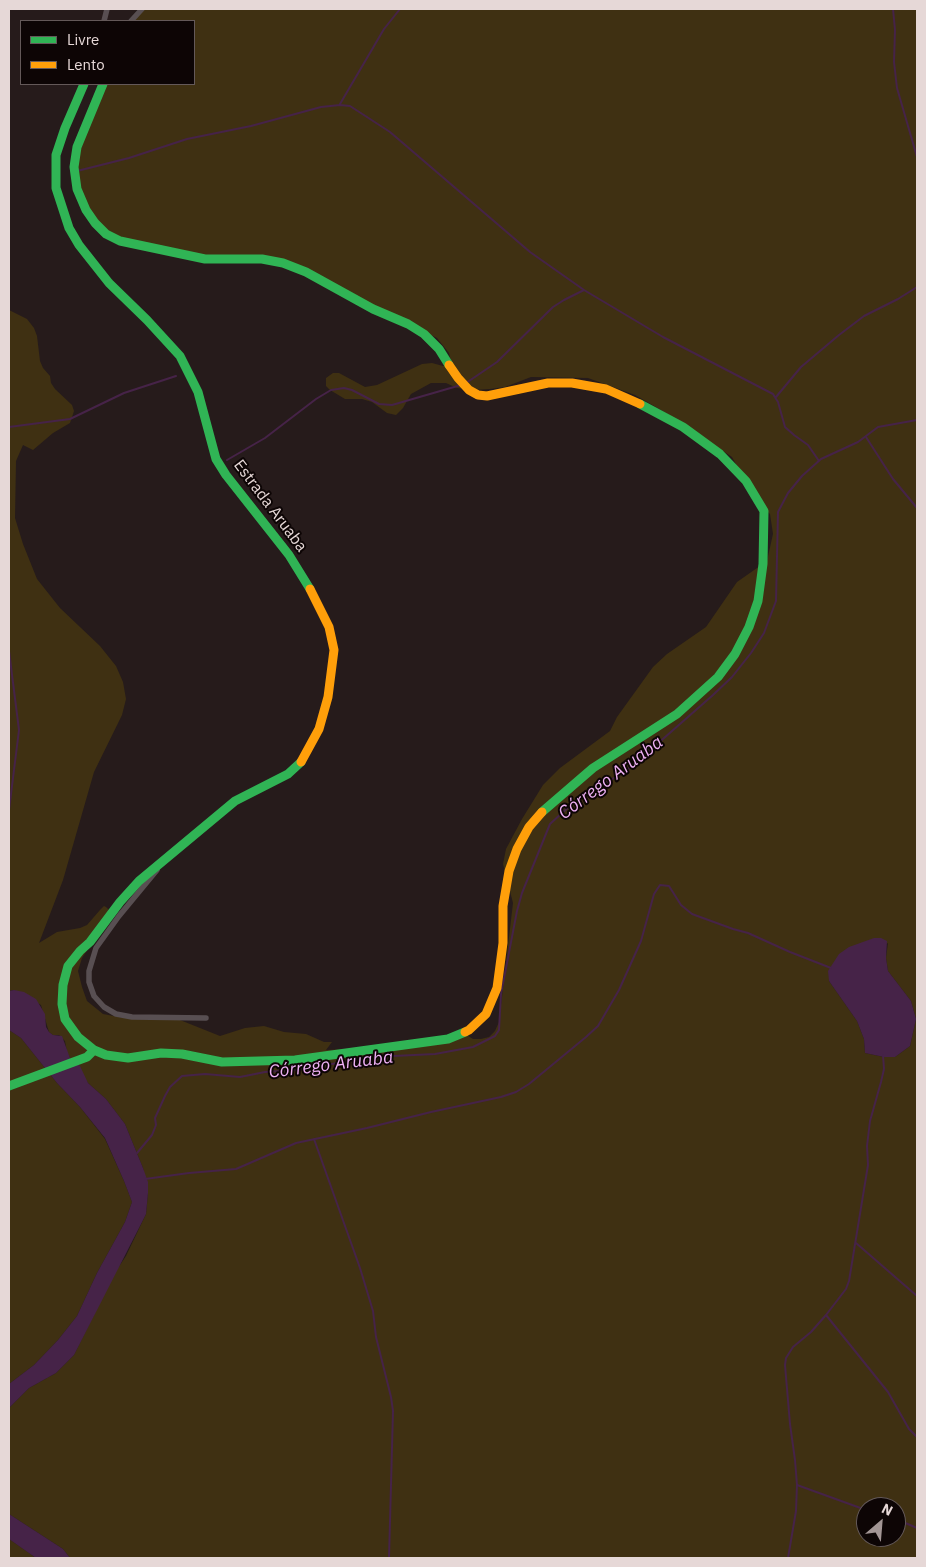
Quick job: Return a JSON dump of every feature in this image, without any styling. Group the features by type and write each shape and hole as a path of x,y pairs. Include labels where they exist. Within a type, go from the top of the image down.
{"street":[{"path":"131,20 142,9"},
{"name":"Estrada Aruaba","path":"84,85 65,128 56,156 56,188 69,228 79,245 109,283 180,356 198,392 216,459 226,475 289,555 310,589 329,628 334,650 326,705 319,729 300,764 288,774 235,801 139,881 68,966 63,985 62,1004 65,1019 78,1037 94,1050"},
{"path":"9,1086 87,1057 94,1050 106,1055 128,1058 161,1053 182,1054 222,1062 295,1060 448,1039 469,1030 486,1014 497,988 509,872 517,849 529,828 542,812 593,768 677,714 718,677 735,654 749,627 758,601 763,564 764,511 746,481 720,454 683,427 635,402 606,390 572,383 548,383 487,396 478,395 469,390 458,378 439,349 424,334 408,324 373,309 306,272 284,263 262,259 205,259 120,240 106,234 86,210 77,189 74,167 77,147 103,85"},
{"name":"Estrada Aruaba","path":"167,858 119,916 96,948 89,971 89,982 94,996 104,1007 116,1014 132,1017 206,1018"}],"shaded area":[{"path":"142,9 917,9 917,1558 70,1558 63,1549 9,1514 9,1408 29,1388 56,1373 74,1355 146,1214 148,1193 143,1168 125,1124 106,1099 88,1083 70,1058 65,1041 59,1035 53,1035 49,1032 41,1005 14,990 9,991 9,310 27,319 34,328 43,368 50,376 51,383 55,389 72,405 74,411 70,423 53,433 33,450 23,445 16,461 15,518 37,579 60,608 100,646 116,666 123,682 126,699 122,715 94,772 63,880 39,943 57,932 87,925 104,906 110,911 82,958 78,971 87,1001 103,1014 124,1018 175,1018 220,1036 245,1028 264,1026 284,1032 306,1034 324,1042 332,1042 326,1050 398,1047 465,1034 473,1039 489,1037 495,1031 499,1022 513,903 503,864 506,849 522,819 543,785 560,768 610,731 617,717 653,667 667,654 706,627 737,582 767,561 773,534 770,514 754,497 732,457 635,395 588,378 531,377 505,387 474,390 457,388 446,383 431,383 411,394 403,408 396,415 387,413 372,402 362,399 345,399 326,386 326,378 333,373 339,373 365,387 377,385 422,364 432,363 449,366 451,361 449,353 437,338 278,260 187,255 121,239 102,228 86,213 72,171 100,85 195,85 195,20 133,20","holes":["888,943 886,958 888,971 911,1001 916,1019 910,1046 895,1057 865,1053 864,1039 857,1021 829,981"]},
{"path":"874,938 881,938 887,941 886,958 888,971 911,1001 916,1019 910,1046 895,1057 865,1053 864,1039 857,1021 829,981 828,971 839,954 849,947"},
{"path":"9,991 24,992 36,999 45,1014 46,1027 49,1032 53,1035 62,1036 70,1058 80,1066 88,1083 106,1099 125,1124 148,1182 148,1193 146,1214 74,1355 56,1373 29,1388 9,1408 9,1384 34,1365 58,1340 77,1316 97,1273 125,1222 132,1202 105,1138 21,1038 9,1030"},
{"path":"9,1030 21,1038 105,1139 132,1202 125,1222 97,1273 77,1316 58,1340 34,1365 9,1384"},
{"path":"9,1514 63,1549 70,1558 36,1558 9,1539"},
{"path":"9,1539 12,1541 36,1558 9,1558"}],"waterway":[{"path":"340,104 384,29 400,9"},
{"path":"893,9 895,30 894,62 897,88 917,157"},
{"path":"77,171 129,158 187,139 251,126 321,107 350,106 390,132 530,252 584,290 663,337 773,394 778,402 785,427 808,445 819,461"},
{"path":"776,397 801,367 839,335 864,316 917,287"},
{"path":"466,383 497,362 553,307 584,290"},
{"path":"9,427 70,419 124,393 176,376"},
{"path":"227,460 265,438 316,399 331,390 344,388 352,390 379,404 392,405 461,385"},
{"name":"Córrego Aruaba","path":"137,1153 152,1135 156,1125 155,1118 170,1087 182,1076 205,1074 240,1077 265,1072 297,1070 373,1057 435,1054 473,1047 495,1036 499,1030 501,994 517,911 522,893 550,824 573,803 627,770 639,760 732,677 751,653 764,633 776,601 778,512 788,493 802,476 821,459 858,442 878,427 917,420"},
{"path":"866,437 893,479 917,508"},
{"path":"9,651 19,730 9,810"},
{"path":"145,1179 236,1169 296,1143 516,1092 529,1084 598,1026 619,990 641,941 654,894 660,885 669,886 681,905 692,914 748,933 831,968"},
{"path":"788,1558 796,1511 797,1485 790,1424 786,1358 793,1347 811,1332 826,1315 846,1289 849,1281 868,1165 867,1146 870,1121 884,1069 883,1055"},
{"path":"314,1139 360,1268 373,1311 376,1337 391,1397 393,1411 389,1558"},
{"path":"856,1243 917,1296"},
{"path":"826,1315 888,1392 909,1429 917,1437"},
{"path":"797,1485 856,1506"},
{"path":"906,1523 917,1528"}],"traffic: fast":[{"path":"84,85 65,128 56,155 56,188 69,228 79,245 109,283 180,356 198,392 216,459 226,475 289,555 310,589"},
{"path":"103,85 77,147 74,167 77,189 86,210 106,234 120,241 205,259 262,259 283,263 306,272 373,309 408,324 424,334 439,349 449,365"},
{"path":"542,812 593,768 677,714 718,677 735,654 749,627 758,601 763,564 764,511 746,481 720,454 683,427 640,404"},
{"path":"94,1050 78,1037 65,1019 62,1004 63,985 68,966 139,881 235,801 288,774 301,762"},
{"path":"9,1086 87,1057 94,1050 106,1055 128,1058 161,1053 182,1054 222,1062 295,1060 448,1039 465,1032"}],"traffic: slow":[{"path":"449,365 469,390 478,395 487,396 548,383 572,383 606,389 640,404"},
{"path":"301,762 319,729 328,697 334,650 329,627 310,589"},
{"path":"465,1032 486,1014 497,988 503,943 503,906 509,871 517,849 529,827 542,812"}]}
